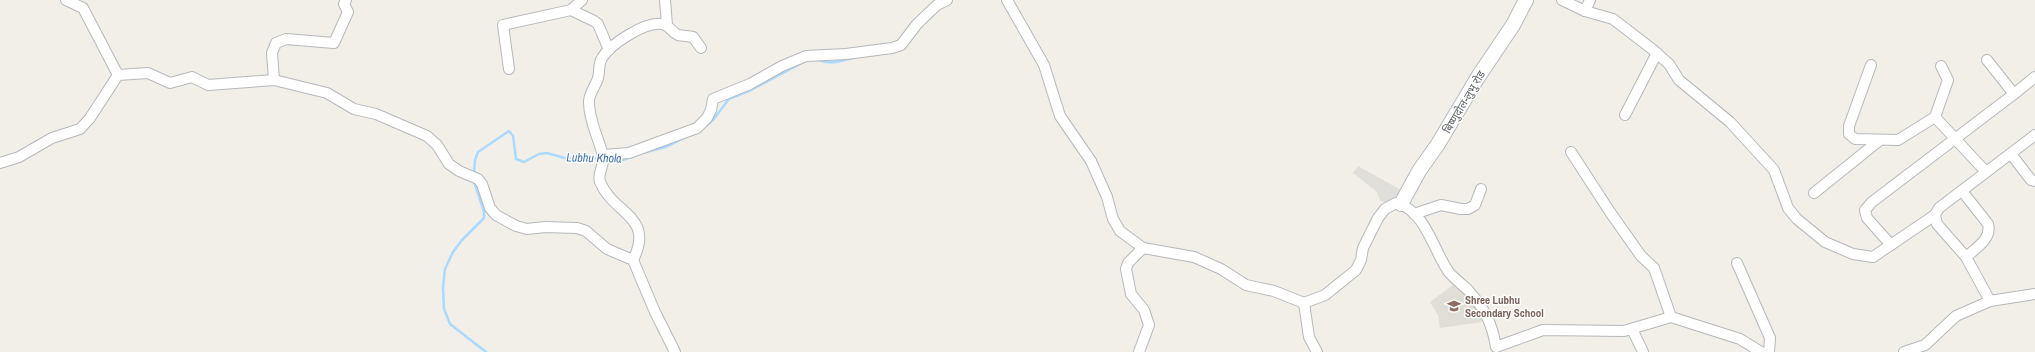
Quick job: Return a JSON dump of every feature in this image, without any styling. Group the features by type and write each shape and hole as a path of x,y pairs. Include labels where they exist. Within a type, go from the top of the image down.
{"street":[{"path":"66,0 83,8 118,75"},
{"path":"274,80 272,54 276,43 286,39 334,43 348,12 344,4 346,0"},
{"path":"509,69 503,25 509,22 571,10 582,0"},
{"path":"665,0 667,25"},
{"path":"603,159 629,152 697,128 707,118 711,110 713,99 750,84 782,66 806,56 846,54 892,48 900,44 932,10 947,0"},
{"path":"1007,0 1044,65 1060,116 1091,161 1116,226 1143,248 1194,257 1221,269 1246,285 1274,291 1304,303 1325,295 1356,270 1361,260 1363,248 1384,208 1396,202 1414,214 1424,226 1449,273 1468,291 1484,312 1492,325 1494,349 1543,330 1624,331 1671,317 1740,339 1761,352"},
{"name":"बिष्णुदोल-लुभु रोड","path":"1401,204 1419,171 1438,144 1478,77 1513,25 1526,0"},
{"path":"1562,0 1585,11 1613,19 1657,53 1669,64 1679,80 1730,122 1774,170 1788,208 1797,219 1825,242 1853,254 1873,257 1935,215 1939,208 2035,135"},
{"path":"1585,11 1590,0"},
{"path":"571,10 594,20 598,24 609,50"},
{"path":"633,260 639,248 640,233 636,222 604,189 599,175 603,159 589,102 599,77 598,67 602,58 609,50 648,25 659,23 667,25 677,34 693,37 702,48"},
{"path":"1625,115 1657,53"},
{"path":"1987,60 2014,94"},
{"path":"1871,65 1849,126 1849,134 1855,139 1898,140 1935,117 1948,80 1941,66"},
{"path":"118,75 148,73 170,83 192,77 208,85 274,80 327,93 354,109 376,114 427,136 437,146 449,164 473,177 482,184 490,208 496,215 516,226 527,229 545,227 577,228 586,231 606,249 633,260 655,312 675,352"},
{"path":"0,163 19,157 52,138 80,129 90,118 118,75"},
{"path":"1891,245 1867,218 1865,210 1872,202 2035,77"},
{"path":"1935,117 1986,172"},
{"path":"1814,193 1880,140"},
{"path":"1571,152 1641,256 1654,268 1671,317"},
{"path":"2011,154 2032,180 2035,181"},
{"path":"1414,214 1441,205 1468,209 1475,205 1481,189"},
{"path":"1962,191 1988,224 1989,229 1986,239 1966,257"},
{"path":"1935,215 1937,224 1966,257 1990,301"},
{"path":"1140,352 1149,325 1144,310 1132,294 1126,269 1128,263 1143,248"},
{"path":"1737,263 1770,338 1770,352"},
{"path":"1904,352 1925,345 1956,316 1990,301 2035,294"},
{"path":"1304,303 1309,337 1316,352"},
{"path":"1632,329 1643,352"}],"shaded area":[{"path":"1358,166 1401,190 1390,206 1380,200 1377,192 1353,173"},
{"name":"Shree Lubhu Secondary School","path":"1453,285 1465,293 1481,314 1482,322 1440,328 1438,315 1430,302"}],"waterway":[{"name":"Lubhu Khola","path":"818,60 831,62 853,58"},
{"name":"Lubhu Khola","path":"701,130 713,120 729,99 751,90 800,64"},
{"name":"Lubhu Khola","path":"474,174 475,160 478,152 509,131 513,136 516,159 524,162 539,154 547,153 568,159 579,157 600,159"},
{"name":"Lubhu Khola","path":"646,152 666,147 684,138"},
{"name":"Lubhu Khola","path":"605,160 620,161 628,158"},
{"name":"Lubhu Khola","path":"474,181 484,212 484,218 462,240 453,252 445,269 443,287 444,309 450,324 486,352"}],"place":[{"name":"Shree Lubhu Secondary School","path":"1454,306"}]}
